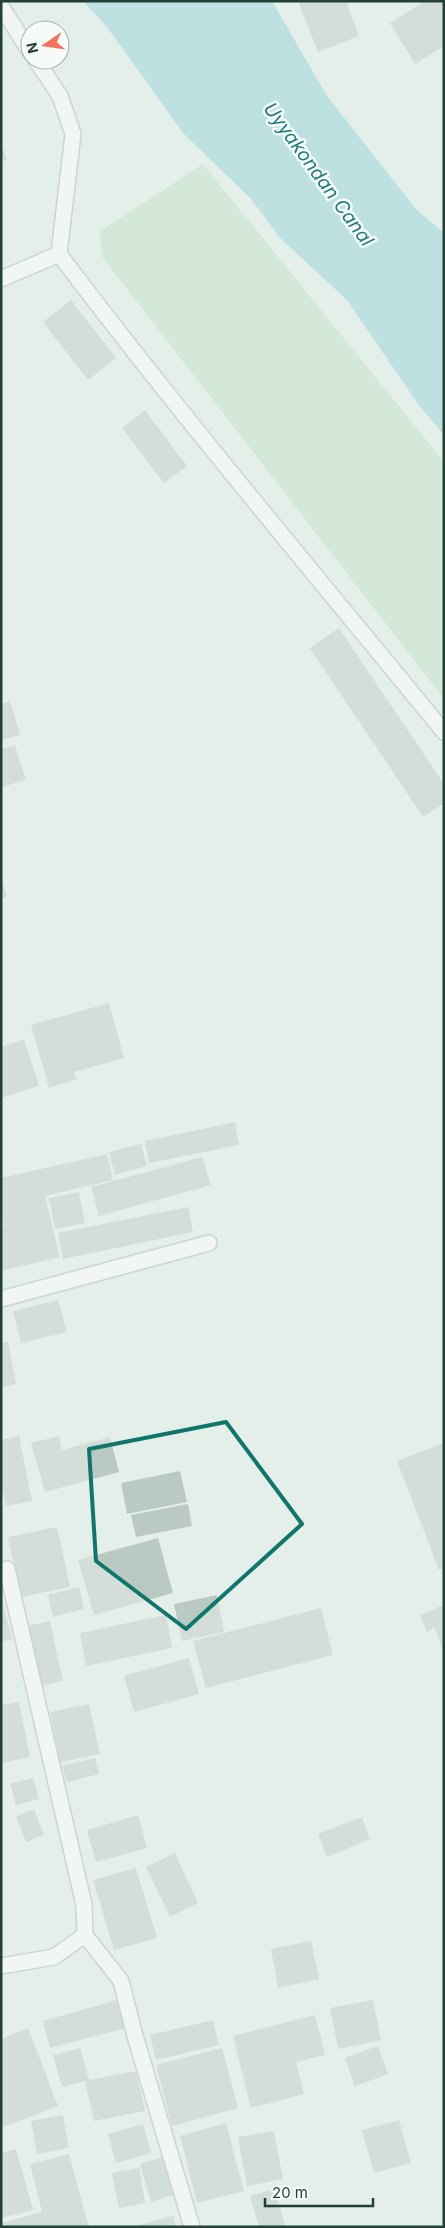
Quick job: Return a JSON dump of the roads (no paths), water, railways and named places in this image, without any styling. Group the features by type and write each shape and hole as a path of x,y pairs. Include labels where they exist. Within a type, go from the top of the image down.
{"street":[{"path":"1,6 20,36"},
{"path":"43,70 60,96 73,134 59,254 106,317 444,732"},
{"path":"1,279 59,254"},
{"path":"1,1299 209,1243"},
{"path":"7,1569 84,1905 85,1935 121,1981 135,2036 192,2227"},
{"path":"1,1966 54,1957 85,1935"}],"water":[{"name":"Uyyakondan Canal","path":"83,1 272,1 327,96 416,209 444,233 444,435 418,404 347,300 281,239 251,199 183,133 107,27"}]}
